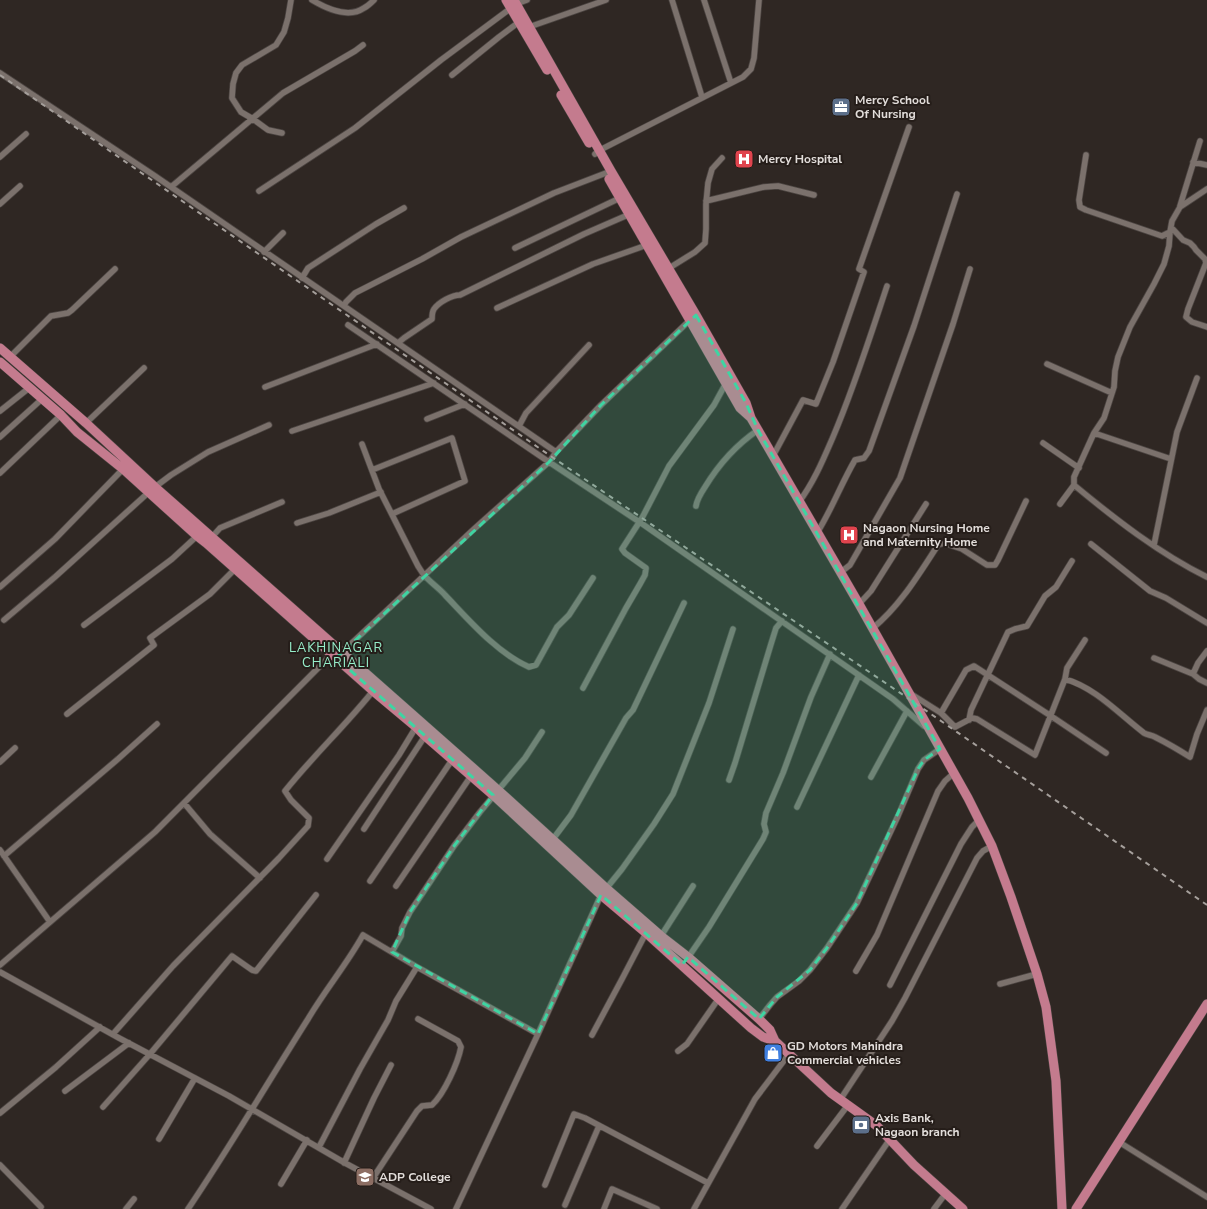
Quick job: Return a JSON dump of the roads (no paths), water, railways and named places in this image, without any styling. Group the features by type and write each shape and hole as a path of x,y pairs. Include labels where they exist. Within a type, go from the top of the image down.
{"main road":[{"path":"512,3 519,22 597,152 693,318 746,403 751,418 910,693 992,846 1037,974 1046,1007 1056,1081 1062,1209"},
{"path":"512,3 529,26 597,152 606,173 646,245 665,270"},
{"path":"693,318 740,408 751,418"},
{"path":"0,348 86,423 197,536 496,793 682,965 763,1037 775,1041"},
{"path":"0,362 61,415 77,432 212,537 373,691 471,776 496,793 553,839 604,892 688,957 759,1019 770,1030 775,1041 831,1093 877,1126 914,1164 963,1209"},
{"path":"1076,1209 1207,1004"}],"street":[{"path":"282,133 268,130 241,112 232,98 233,84 236,73 242,65 276,45 284,32 291,0"},
{"path":"312,0 326,8 344,13 364,9 374,0"},
{"path":"259,191 355,128 512,3 527,0"},
{"path":"529,26 606,0"},
{"path":"672,0 702,97"},
{"path":"704,0 731,83"},
{"path":"597,152 743,77 751,69 754,58 759,0"},
{"path":"452,75 519,22"},
{"path":"171,187 283,94 355,51 363,44"},
{"path":"0,73 171,187 556,452"},
{"path":"773,456 803,400 816,404 833,362 864,272 859,269 909,127"},
{"path":"0,157 26,134"},
{"path":"1060,504 1074,485 1074,478 1094,433 1104,418 1114,387 1118,357 1130,327 1164,264 1169,246 1172,222 1180,207 1200,141"},
{"path":"1086,156 1079,200 1080,207 1162,236 1170,230"},
{"path":"665,270 695,252 705,243 708,183 712,169 722,158"},
{"path":"1193,162 1207,165"},
{"path":"344,306 355,293 461,238 554,192 606,173"},
{"path":"0,204 20,186"},
{"path":"706,201 764,187 778,186 814,195"},
{"path":"1180,207 1207,189"},
{"path":"817,532 826,519 847,473 855,460 864,458 869,451 914,326 957,194"},
{"path":"515,248 620,198"},
{"path":"302,278 308,268 376,224 404,208"},
{"path":"398,343 432,319 434,309 450,297 460,295 584,234 630,214"},
{"path":"1170,230 1183,240 1190,243 1206,259 1206,263 1188,308 1186,317 1192,322 1207,327"},
{"path":"264,252 283,233"},
{"path":"497,308 593,264 646,245"},
{"path":"10,357 51,316 68,313 115,269"},
{"path":"841,572 850,565 900,478 953,324 970,269"},
{"path":"799,502 807,492 816,476 845,408 887,286"},
{"path":"0,965 155,832 337,655 549,462 556,452 601,406 693,318"},
{"path":"348,325 639,522 830,654 893,699 929,730"},
{"path":"266,386 377,344"},
{"path":"519,426 526,413 589,345"},
{"path":"1047,364 1112,393"},
{"path":"86,423 144,368"},
{"path":"1154,545 1177,432 1197,378"},
{"path":"292,431 434,383"},
{"path":"583,688 645,574 646,568 625,554 622,549 639,522 669,466 714,405 726,383"},
{"path":"0,412 29,388"},
{"path":"0,437 42,399"},
{"path":"427,419 465,404"},
{"path":"0,473 61,415"},
{"path":"4,620 171,475 208,452 269,425"},
{"path":"696,506 697,500 726,457 744,440 758,430"},
{"path":"1094,433 1171,459"},
{"path":"372,470 452,438 465,481 392,514"},
{"path":"1043,443 1079,468"},
{"path":"362,444 381,492 418,566 425,576 437,586 483,634 523,665 529,667 536,665 557,627 569,614 592,578"},
{"path":"0,587 55,539 123,469"},
{"path":"1074,485 1154,545 1193,570 1207,577"},
{"path":"297,523 328,513 381,492"},
{"path":"873,628 884,620 912,584 938,544 944,543 962,549 987,565 995,565 1026,501"},
{"path":"212,537 220,528 282,502"},
{"path":"859,604 871,591 926,504"},
{"path":"84,625 172,559 197,536"},
{"path":"1091,544 1150,591 1166,598 1206,622"},
{"path":"970,720 971,710 1008,632 1027,626 1045,596 1056,587 1072,560"},
{"path":"67,714 154,645 150,638 210,594 235,569"},
{"path":"553,839 571,815 626,718 633,710 684,603"},
{"path":"728,780 735,764 776,628 782,621"},
{"path":"456,1209 604,892 622,869 673,794 709,703 733,629"},
{"path":"910,693 941,713 955,727 972,718 1035,755 1066,679 1067,668 1085,640"},
{"path":"1193,674 1198,663 1207,651"},
{"path":"682,965 709,927 763,839 766,832 764,824 766,813 783,773 811,697 830,654"},
{"path":"1154,658 1193,674 1207,683"},
{"path":"941,713 966,670 974,666 1106,753"},
{"path":"797,808 859,675"},
{"path":"1066,679 1075,682 1118,710 1146,734 1190,757 1207,710"},
{"path":"113,1034 173,966 260,878 308,826 309,818 291,800 285,791 373,691"},
{"path":"871,777 908,711"},
{"path":"4,856 118,759 156,724"},
{"path":"327,859 395,761 416,727"},
{"path":"392,952 401,936 402,928 410,912 454,846 525,758 542,732"},
{"path":"364,829 425,736"},
{"path":"0,762 15,748"},
{"path":"759,1019 777,997 799,981 810,970 832,941 857,903 893,829 918,770 924,760 940,749"},
{"path":"370,881 452,760"},
{"path":"856,971 877,936 938,791 945,781 954,773"},
{"path":"396,886 471,776"},
{"path":"184,803 210,834 260,878"},
{"path":"890,985 961,844 972,827 979,820"},
{"path":"817,1146 902,1004 977,858 983,851 992,846"},
{"path":"0,850 50,922"},
{"path":"661,936 693,886"},
{"path":"103,1107 150,1054 232,956 252,970 256,971 316,895"},
{"path":"592,1035 646,932"},
{"path":"188,1209 309,1017 356,948 363,935 417,967 538,1034"},
{"path":"319,1148 360,1069 388,1020 396,1001 417,967"},
{"path":"0,972 252,1109 344,1163 431,1209"},
{"path":"1000,984 1037,974"},
{"path":"678,1051 687,1044 719,998"},
{"path":"374,1178 416,1111 422,1106 432,1105 438,1100 460,1054 461,1047 458,1042 418,1019"},
{"path":"0,1113 56,1067 100,1027"},
{"path":"65,1091 129,1043"},
{"path":"694,1209 754,1099 789,1054"},
{"path":"344,1163 391,1065"},
{"path":"159,1139 195,1078"},
{"path":"545,1185 574,1114 708,1183"},
{"path":"565,1205 599,1126"},
{"path":"842,1209 890,1139"},
{"path":"281,1184 306,1140"},
{"path":"1119,1142 1207,1197"},
{"path":"0,1165 40,1207"},
{"path":"604,1209 612,1189 657,1209"},
{"path":"934,1209 946,1193"},
{"path":"126,1209 134,1199"}],"railway":[{"path":"0,75 552,457 915,703 1207,905"}],"place":[{"name":"Mercy School Of Nursing","path":"841,107"},
{"name":"Mercy Hospital","path":"744,159"},
{"name":"Nagaon Nursing Home and Maternity Home","path":"849,535"},
{"name":"GD Motors Mahindra Commercial vehicles","path":"773,1053"},
{"name":"Axis Bank, Nagaon branch","path":"861,1125"},
{"name":"ADP College","path":"365,1177"}],"district":[{"name":"LAKHINAGAR CHARIALI","path":"336,654"}]}
